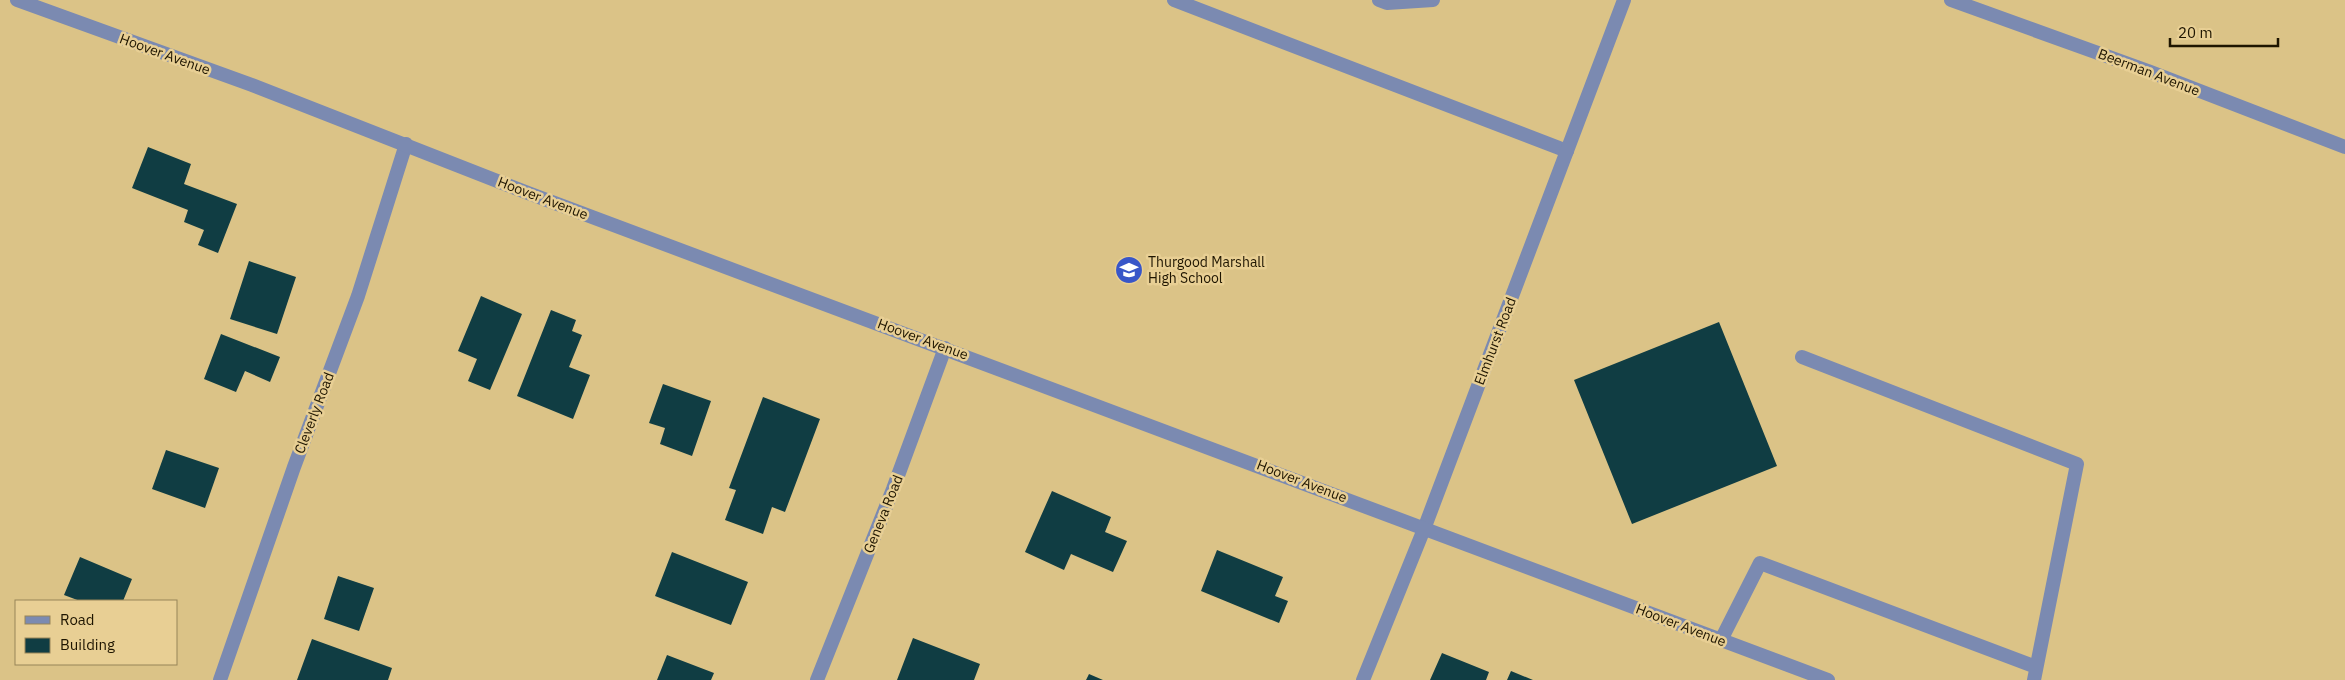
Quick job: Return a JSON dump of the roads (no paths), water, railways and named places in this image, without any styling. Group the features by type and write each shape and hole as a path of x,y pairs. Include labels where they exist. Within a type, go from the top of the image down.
{"street":[{"name":"Hoover Avenue","path":"17,0 252,85 528,193 1828,680"},
{"path":"1174,0 1567,151"},
{"path":"1379,0 1388,3 1433,0"},
{"name":"Elmhurst Road","path":"1363,680 1424,529 1624,0"},
{"name":"Beerman Avenue","path":"1951,0 2148,71 2345,147"},
{"name":"Cleverly Road","path":"220,680 294,467 358,296 406,144"},
{"name":"Geneva Road","path":"817,680 893,489 945,348"},
{"path":"1720,640 1760,563 2035,673 2078,464 1802,357"}],"place":[{"name":"Thurgood Marshall High School","path":"1129,270"}]}
